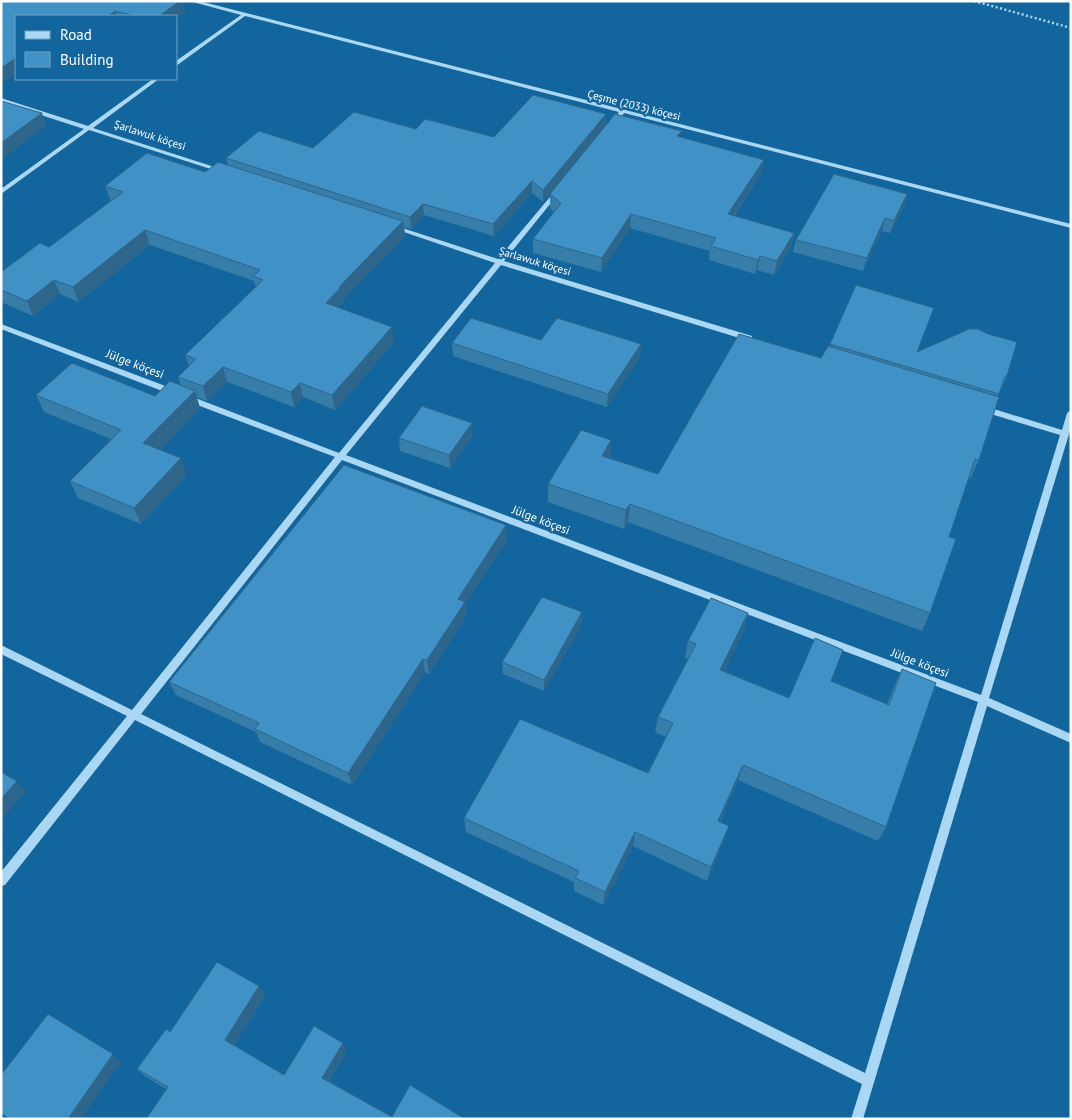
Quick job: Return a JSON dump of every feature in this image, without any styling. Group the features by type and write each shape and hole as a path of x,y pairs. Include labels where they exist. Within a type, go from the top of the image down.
{"street":[{"name":"Çeşme (2033) köçesi","path":"192,1 243,16 1071,226"},
{"path":"178,63 243,16"},
{"path":"1,192 155,80"},
{"name":"Şarlawuk köçesi","path":"1,100 230,173"},
{"path":"604,135 622,112"},
{"path":"1,881 340,457 561,187"},
{"name":"Şarlawuk köçesi","path":"388,225 500,262 754,339"},
{"name":"Jülge köçesi","path":"1,326 340,457 983,700 1071,739"},
{"path":"980,408 1065,434"},
{"path":"857,1119 1071,414"},
{"path":"1,649 869,1080"}],"path":[{"path":"974,1 1071,28"}],"building":[{"path":"1,1 180,1 160,15 131,15 115,11 109,15 15,15 15,59 1,68"},
{"path":"533,95 606,114 543,190 532,181 493,224 423,204 410,217 226,158 259,131 313,148 354,112 416,129 425,119 494,137"},
{"path":"1,101 42,113 1,143"},
{"path":"615,114 682,131 677,136 764,160 728,214 794,233 777,261 760,256 758,260 711,246 716,238 631,214 602,258 533,239 561,203 550,194"},
{"path":"147,153 205,172 218,162 403,221 326,303 392,327 332,395 300,383 291,392 223,367 203,386 178,377 196,359 185,355 263,280 253,276 260,270 145,230 73,287 54,280 27,301 1,290 1,272 40,243 49,247 123,192 105,186"},
{"path":"834,174 907,194 894,221 885,218 867,258 796,240"},
{"path":"856,285 934,308 917,352 969,329 978,329 988,334 1017,342 1007,376 1005,376 999,394 830,344"},
{"path":"471,318 541,340 557,318 641,344 608,394 452,343"},
{"path":"739,334 821,358 828,346 999,397 979,460 975,459 949,537 956,539 930,613 630,504 626,510 548,484 581,430 611,440 602,456 658,474"},
{"path":"72,363 155,396 170,381 195,391 143,443 181,458 134,508 70,481 121,430 36,395"},
{"path":"422,406 472,423 449,455 399,438"},
{"path":"344,465 506,525 458,599 465,602 427,660 423,659 348,773 255,729 259,723 169,682"},
{"path":"542,597 582,612 544,680 502,662"},
{"path":"711,598 748,613 720,670 789,698 815,638 843,650 831,681 889,705 902,669 936,683 886,827 743,765 718,821 729,826 711,867 635,832 605,892 575,878 579,871 464,818 520,719 648,773 673,723 658,717 696,644 688,641"},
{"path":"1,772 17,781 1,799"},
{"path":"217,962 259,986 225,1040 284,1075 314,1026 343,1043 322,1078 392,1117 410,1085 465,1119 146,1119 168,1087 137,1069 166,1029 170,1032"},
{"path":"48,1014 113,1054 68,1119 9,1119 1,1113 1,1075"}]}
